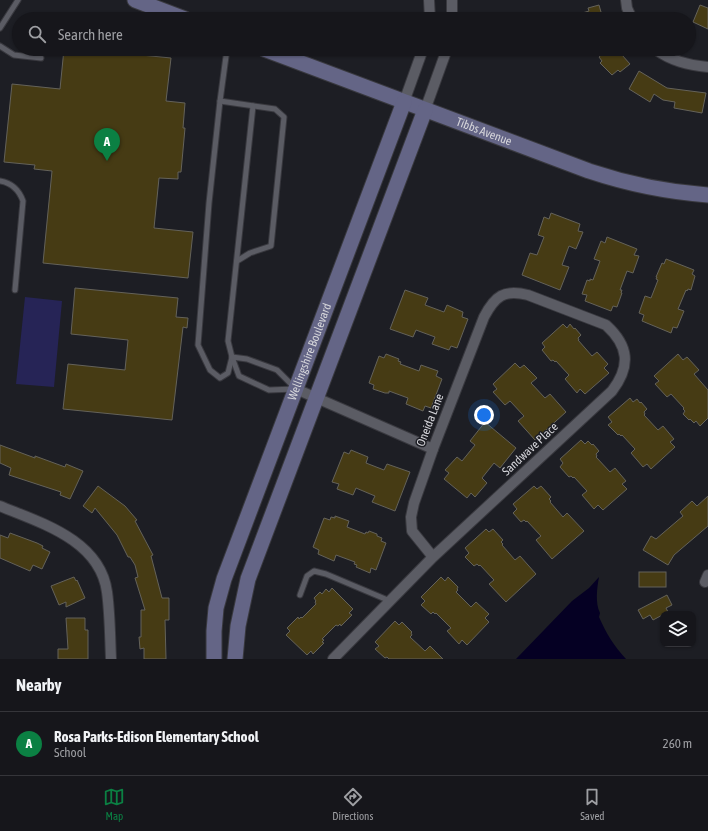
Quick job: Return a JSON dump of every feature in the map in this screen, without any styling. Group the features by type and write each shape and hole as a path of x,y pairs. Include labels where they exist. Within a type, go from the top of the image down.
{"street":[{"path":"134,0 166,12"},
{"path":"429,0 430,12"},
{"path":"452,0 452,12"},
{"path":"626,0 629,12"},
{"name":"Tibbs Avenue","path":"282,56 605,176 657,188 708,195"},
{"name":"Wellingshire Boulevard","path":"214,659 216,608 224,579 420,56"},
{"name":"Wellingshire Boulevard","path":"235,659 238,626 248,579 444,56"},
{"path":"665,56 680,62 708,67"},
{"name":"Sandwave Place","path":"333,659 433,557 612,391 619,382 626,359 623,346 616,333 606,325 528,295 516,292 502,295"},
{"name":"Oneida Lane","path":"433,557 412,531 411,518 414,503 433,449 484,317 494,300 502,295"},
{"path":"296,389 433,449"},
{"path":"0,506 61,532 83,549 98,565 107,590 111,659"}],"lane":[{"path":"0,28 18,0"},
{"path":"0,46 12,54"},
{"path":"23,56 41,58"},
{"path":"226,56 209,203 198,345 210,370 220,378 228,373 232,357"},
{"path":"220,101 275,109 284,117 271,246 250,253 237,261"},
{"path":"253,106 228,341 239,376 269,390 296,389"},
{"path":"0,181 12,185 20,193 23,201 15,290"},
{"path":"232,357 247,359 278,370 296,389"},
{"path":"300,595 307,576 314,571 326,574 390,600"}],"shaded area":[{"path":"25,297 62,301 54,387 16,384"},
{"path":"599,577 597,605 600,613 599,617 611,639 626,659 516,659 572,601 589,588"}],"building":[{"path":"599,5 601,12 586,12 589,11 588,8"},
{"path":"700,5 708,8 708,29 696,23 696,15"},
{"path":"63,56 151,56 171,58 166,101 185,103 183,128 185,128 181,172 178,172 178,179 159,178 154,228 193,232 188,278 43,263 52,171 34,169 35,165 4,162 12,84 60,89"},
{"path":"623,56 630,64 620,72 618,70 612,75 600,63 602,61 599,57"},
{"path":"639,71 667,88 706,93 702,113 674,108 675,102 663,100 654,94 650,102 629,89"},
{"path":"551,213 580,224 578,231 583,232 576,249 569,246 562,265 569,267 560,290 522,275 530,253 537,255 544,237 538,235 544,217 549,219"},
{"path":"607,237 637,249 634,255 639,256 633,273 627,271 620,290 622,290 622,293 617,307 613,306 611,311 585,301 587,295 582,294 587,280 593,280 600,261 594,259 601,241 605,243"},
{"path":"666,259 694,270 692,274 695,276 691,290 686,290 678,309 684,311 677,328 673,327 671,333 642,321 644,315 639,313 645,296 651,298 658,280 656,277 662,263 664,264"},
{"path":"75,288 178,298 176,317 188,318 187,328 183,327 172,420 63,409 68,364 125,370 128,340 71,334"},
{"path":"405,290 428,298 425,305 444,312 447,305 463,312 462,317 468,319 457,348 451,346 449,350 432,344 435,337 416,330 413,337 390,329"},
{"path":"563,324 567,328 570,324 574,329 575,328 581,335 578,340 592,356 597,352 608,364 604,368 609,373 585,394 580,389 577,393 565,379 569,375 556,361 551,361 542,350 545,347 542,343"},
{"path":"386,354 399,359 398,361 401,362 400,364 419,371 421,365 438,371 436,376 442,379 431,408 425,406 423,411 406,404 408,398 389,391 389,393 385,393 373,389 374,385 369,383 379,356 384,358"},
{"path":"678,354 683,360 687,357 699,370 694,374 708,390 708,418 700,426 696,421 694,423 683,414 685,411 683,409 684,408 671,394 667,397 655,384 659,381 654,376"},
{"path":"515,363 520,368 524,365 537,378 531,383 545,398 550,394 566,412 535,440 518,421 524,416 510,401 505,405 493,392 497,389 493,384"},
{"path":"630,398 633,402 637,399 640,403 641,402 647,409 644,412 644,415 658,430 663,426 674,439 670,442 675,447 651,469 647,464 643,467 631,453 635,449 622,435 618,435 608,425 612,422 608,417"},
{"path":"485,422 516,448 500,468 494,463 482,478 487,483 475,497 471,493 467,498 444,479 449,473 445,470 457,457 462,461 475,445 470,441"},
{"path":"581,440 585,444 588,441 592,445 593,444 599,451 596,454 596,457 610,472 615,468 626,481 622,484 627,489 603,510 598,505 594,509 582,495 587,491 574,477 569,477 560,467 563,463 560,459"},
{"path":"0,445 35,458 35,456 65,467 66,464 83,471 70,499 60,495 61,492 9,475 11,468 0,463"},
{"path":"351,450 368,457 366,463 384,470 387,464 410,472 395,511 372,502 375,496 356,488 353,495 337,489 339,484 332,482 344,452 349,454"},
{"path":"98,486 125,506 137,520 135,521 153,555 151,556 162,598 169,598 169,620 165,620 166,659 144,659 144,648 140,649 139,637 141,637 141,610 145,610 135,578 138,577 135,565 130,557 128,557 117,535 95,508 92,513 83,506"},
{"path":"534,486 537,489 541,486 551,497 549,499 551,501 550,502 563,517 567,513 584,531 552,559 536,540 541,536 527,521 526,522 524,520 521,522 513,513 517,509 513,504"},
{"path":"708,496 708,526 674,555 668,565 643,550 651,536 656,539 683,516 680,512 692,501 697,506"},
{"path":"335,516 349,521 347,527 365,534 369,531 377,534 377,536 382,538 381,541 386,543 376,570 371,568 370,573 356,567 357,565 354,564 355,562 336,555 334,561 318,554 319,550 313,547 324,518 330,520 331,517 335,518"},
{"path":"486,529 489,532 493,529 503,540 501,542 503,544 502,545 515,560 520,556 536,574 506,602 489,584 494,580 480,565 479,566 477,564 474,566 465,557 469,553 465,548"},
{"path":"10,533 37,543 43,546 42,548 50,552 42,569 33,565 30,571 0,558 0,535 8,538"},
{"path":"639,572 666,572 666,587 639,587"},
{"path":"74,577 76,581 77,580 85,598 66,607 66,602 59,605 51,586"},
{"path":"441,577 445,581 448,577 458,587 456,592 471,607 476,602 489,614 485,618 489,622 467,645 462,640 459,644 447,631 451,628 436,613 435,614 433,612 431,614 421,605 425,601 421,597"},
{"path":"332,588 353,609 349,613 352,615 341,626 340,624 338,626 336,625 322,639 324,640 322,642 324,643 313,654 311,651 307,655 286,635 290,631 287,628 298,617 299,619 301,617 302,618 316,604 314,598 320,592 322,594 326,589 329,592"},
{"path":"667,595 672,605 666,608 668,611 660,611 660,616 653,620 650,615 643,619 638,610"},
{"path":"66,618 85,618 85,630 88,630 88,659 58,659 58,649 68,649"},
{"path":"395,621 399,625 402,622 412,632 410,637 425,651 430,646 443,659 385,658 375,649 379,646 375,642"}],"place":[{"name":"Rosa Parks-Edison Elementary School","path":"107,161"}]}
